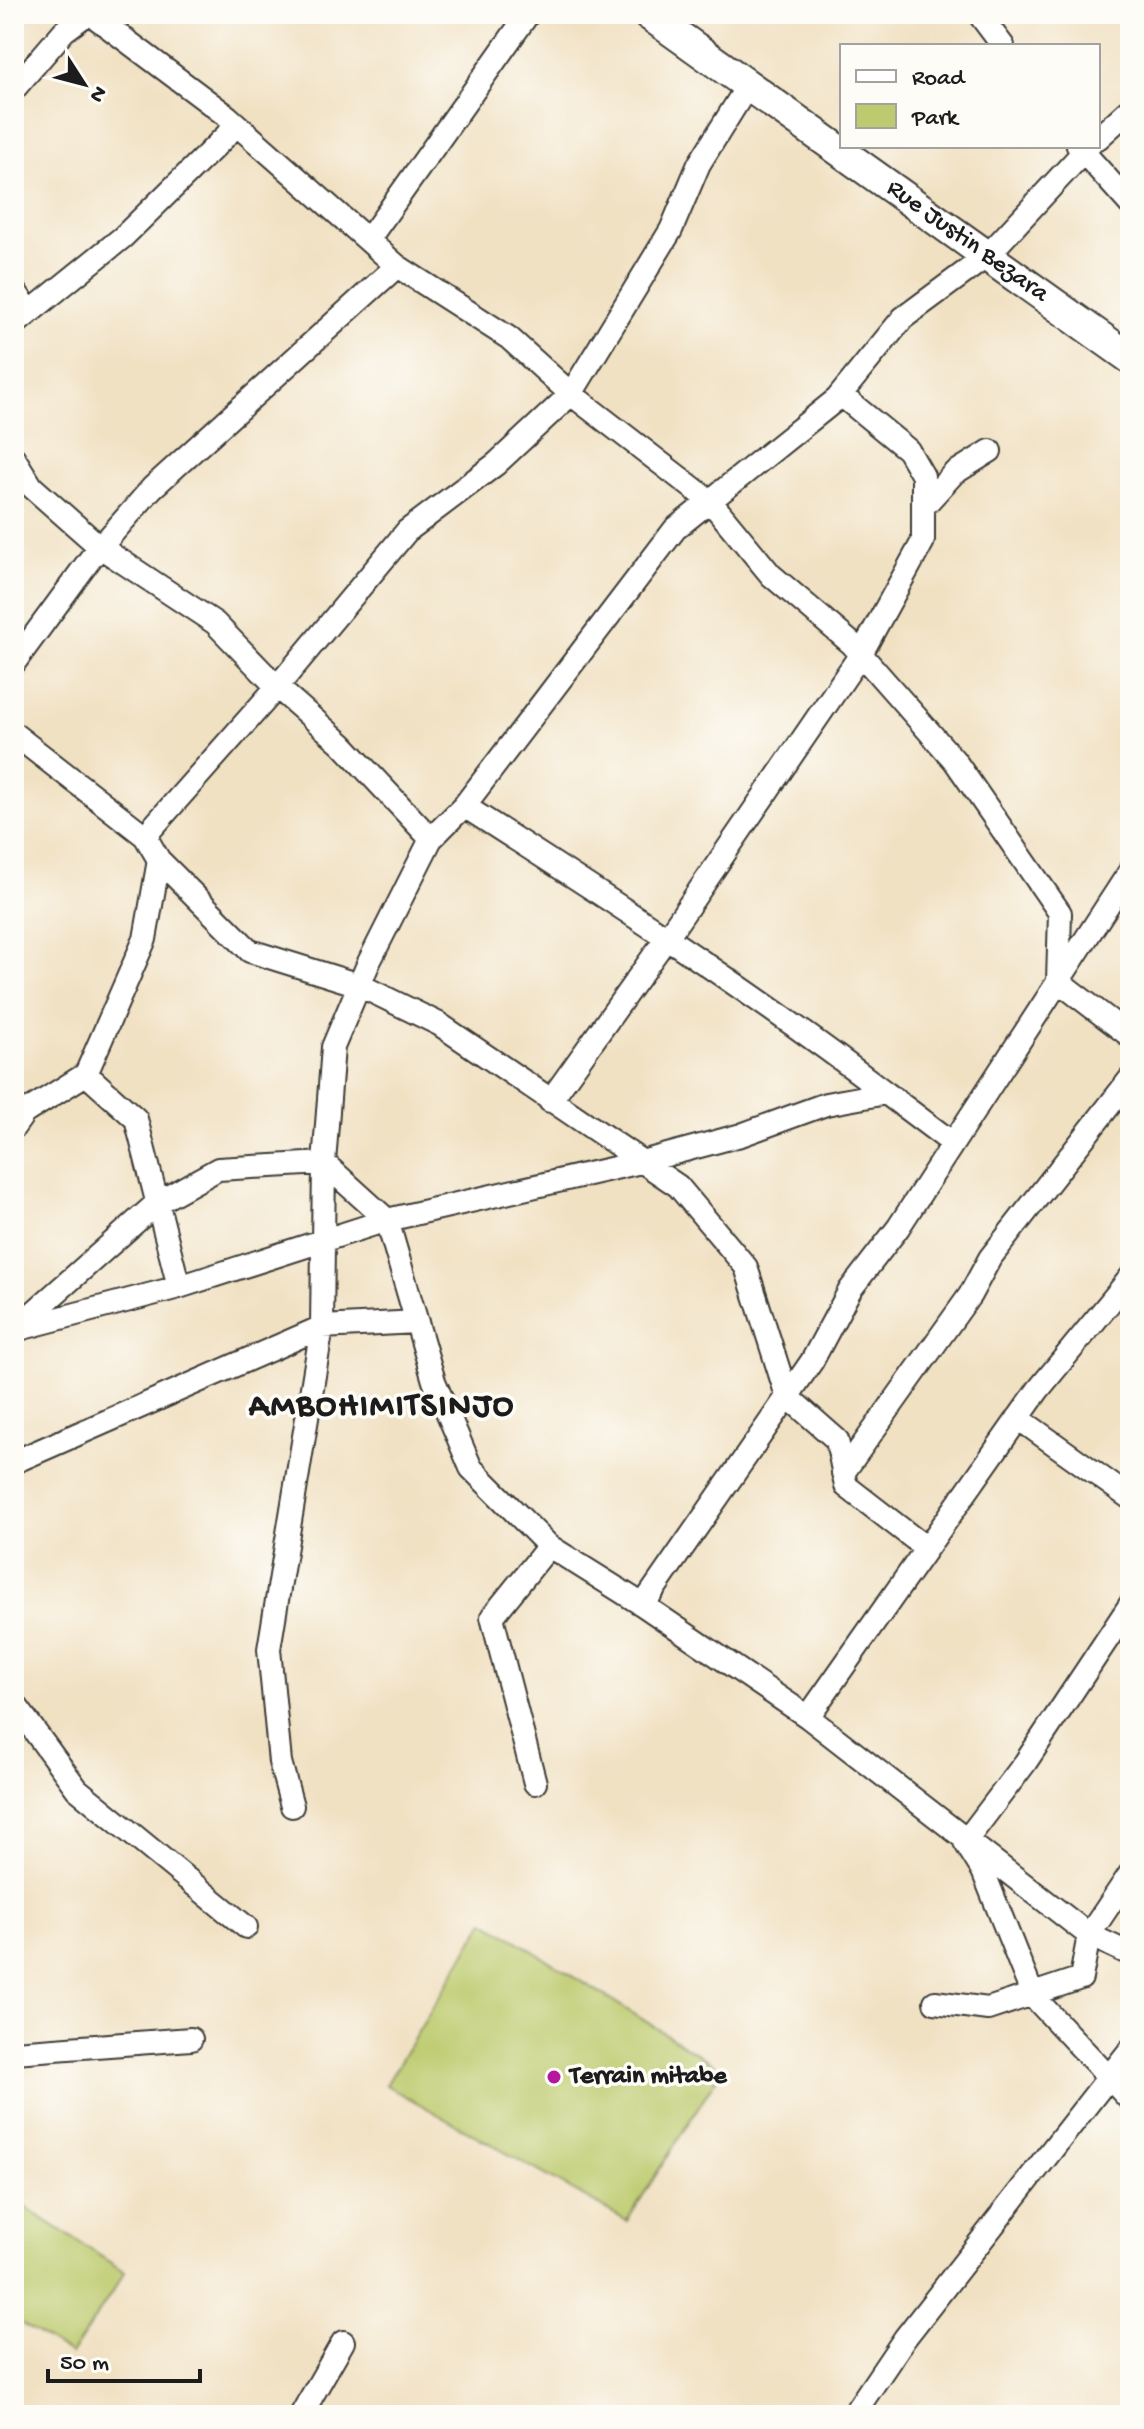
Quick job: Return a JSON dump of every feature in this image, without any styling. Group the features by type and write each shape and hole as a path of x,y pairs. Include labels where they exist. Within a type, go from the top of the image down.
{"street":[{"path":"14,89 64,31 89,14 237,125 397,266 509,338 571,394 711,502 771,575 861,654 955,761 1060,913 1058,981"},
{"path":"368,240 528,14"},
{"name":"Rue Justin Bezara","path":"648,14 1130,358"},
{"path":"979,14 1002,44"},
{"path":"145,836 277,687 407,531 496,464 571,394 671,230 699,164 748,85"},
{"path":"1100,135 1130,109"},
{"path":"14,289 22,318 123,237 237,125"},
{"path":"292,1806 280,1762 269,1649 322,1327 324,1163 333,1047 359,985 431,839 464,806 675,529 841,395 903,318 987,256 1085,148"},
{"path":"1088,148 1130,204"},
{"path":"14,663 100,547 152,488 397,266"},
{"path":"550,1101 668,936 861,654 923,541 923,476 908,450 841,395"},
{"path":"923,507 953,474 990,451"},
{"path":"14,458 32,487 100,547 215,623 277,687 342,744 431,839"},
{"path":"14,734 145,836 159,860 250,951 359,985 439,1024 678,1186 746,1267 787,1396 837,1440 846,1486 926,1548"},
{"path":"464,806 668,936 789,1020 951,1142"},
{"path":"14,1127 24,1113 86,1074 145,939 159,860"},
{"path":"643,1605 812,1361 850,1290 898,1228 951,1142 1130,871"},
{"path":"1058,981 1130,1036"},
{"path":"86,1074 136,1119 179,1287"},
{"path":"843,1473 970,1295 990,1258 1130,1079"},
{"path":"14,1330 179,1287 387,1220 641,1162 741,1135 826,1104 886,1093"},
{"path":"14,1330 157,1203 218,1169 324,1163 387,1220 434,1381 471,1468 549,1546 643,1605 808,1717 965,1842 1089,1935 1130,1954"},
{"path":"808,1717 1018,1418 1130,1278"},
{"path":"14,1462 322,1327 417,1322"},
{"path":"1018,1418 1130,1498"},
{"path":"535,1783 492,1617 549,1546"},
{"path":"965,1842 1025,1763 1130,1605"},
{"path":"14,1703 77,1789 246,1927"},
{"path":"965,1842 983,1871 1033,1996 1130,2100"},
{"path":"935,2002 988,2009 1081,1978 1089,1935 1130,1874"},
{"path":"14,2052 191,2039"},
{"path":"853,2415 905,2338 1130,2050"},
{"path":"301,2415 343,2342"}],"green space":[{"name":"Terrain mitabe","path":"485,1921 722,2069 627,2221 386,2085"},
{"path":"14,2200 125,2272 71,2355 14,2319"}],"place":[{"name":"Terrain mitabe","path":"554,2077"}],"district":[{"name":"AMBOHIMITSINJO","path":"382,1408"}]}
